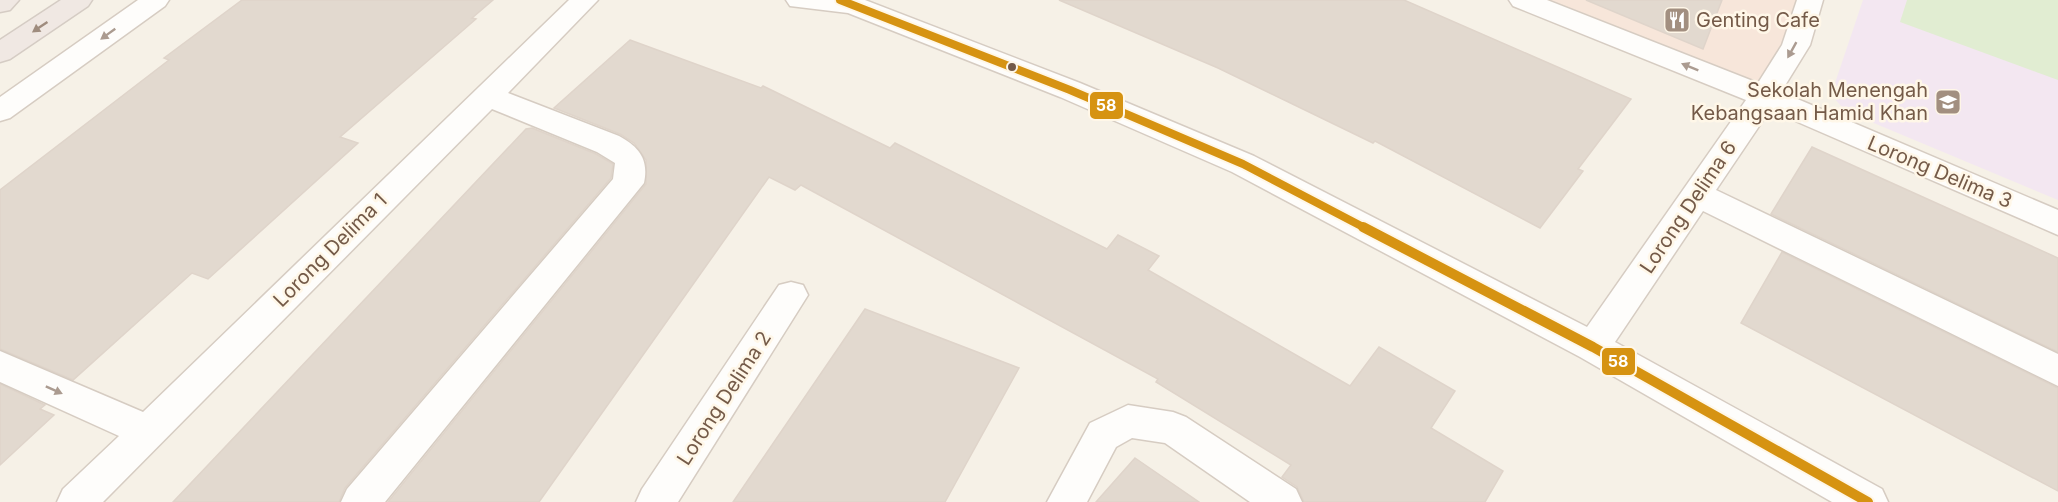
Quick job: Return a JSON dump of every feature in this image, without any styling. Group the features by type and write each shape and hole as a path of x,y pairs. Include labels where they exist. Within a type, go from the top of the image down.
{"highway":[{"path":"0,4 6,0"},
{"path":"0,53 79,0"}],"street":[{"path":"0,111 156,0"},
{"name":"Lorong Delima 1","path":"78,502 147,431 585,0"},
{"path":"799,0 844,2 1070,90 1243,165 1593,347 1868,502"},
{"name":"Lorong Delima 3","path":"1522,0 1575,10 1764,96 2058,223"},
{"name":"Lorong Delima 6","path":"1593,347 1764,96 1796,45 1810,0"},
{"path":"361,502 628,183 632,168 626,154 608,144 486,96"},
{"path":"1696,194 2058,371"},
{"name":"Lorong Delima 2","path":"656,502 791,295"},
{"path":"0,366 147,431"},
{"path":"1067,502 1103,435 1128,421 1173,428 1282,502"}],"shaded area":[{"path":"1522,0 1811,0 1764,96"},
{"name":"Sekolah Menengah Kebangsaan Hamid Khan","path":"1863,0 2058,0 2058,200 1857,116 1842,107 1833,97 1833,89"}],"green space":[{"path":"1907,0 2058,0 2058,80 1900,22"}],"building":[{"path":"242,0 493,0 472,18 476,19 340,137 358,143 208,279 192,273 73,380 0,349 0,190 169,60 164,58"},
{"path":"1059,0 1404,0 1631,99 1578,169 1583,171 1540,228 1375,141 1373,143 1218,68"},
{"path":"1586,0 1722,0 1703,49"},
{"path":"630,40 761,88 763,86 890,148 895,143 1107,249 1118,235 1159,256 1148,270 1350,386 1379,347 1455,391 1431,428 1503,471 1485,502 1304,502 1297,487 1282,477 1291,465 1156,382 1158,379 801,185 795,190 769,177 539,502 388,502 646,184 646,160 634,143 620,134 554,108"},
{"path":"532,128 596,154 613,164 611,178 345,488 339,502 173,502 526,129"},
{"path":"1812,147 2058,258 2058,352 1771,214"},
{"path":"1782,252 2058,388 2058,491 1741,323"},
{"path":"865,309 1019,368 945,502 733,502"},
{"path":"0,384 45,405 40,409 54,415 0,465"},
{"path":"1135,458 1199,502 1096,502"}],"transit line":[{"name":"58","path":"840,0 1070,90 1243,164 1593,347 1868,502"}],"place":[{"name":"Genting Cafe","path":"1677,20"},
{"name":"Sekolah Menengah Kebangsaan Hamid Khan","path":"1948,102"}]}
